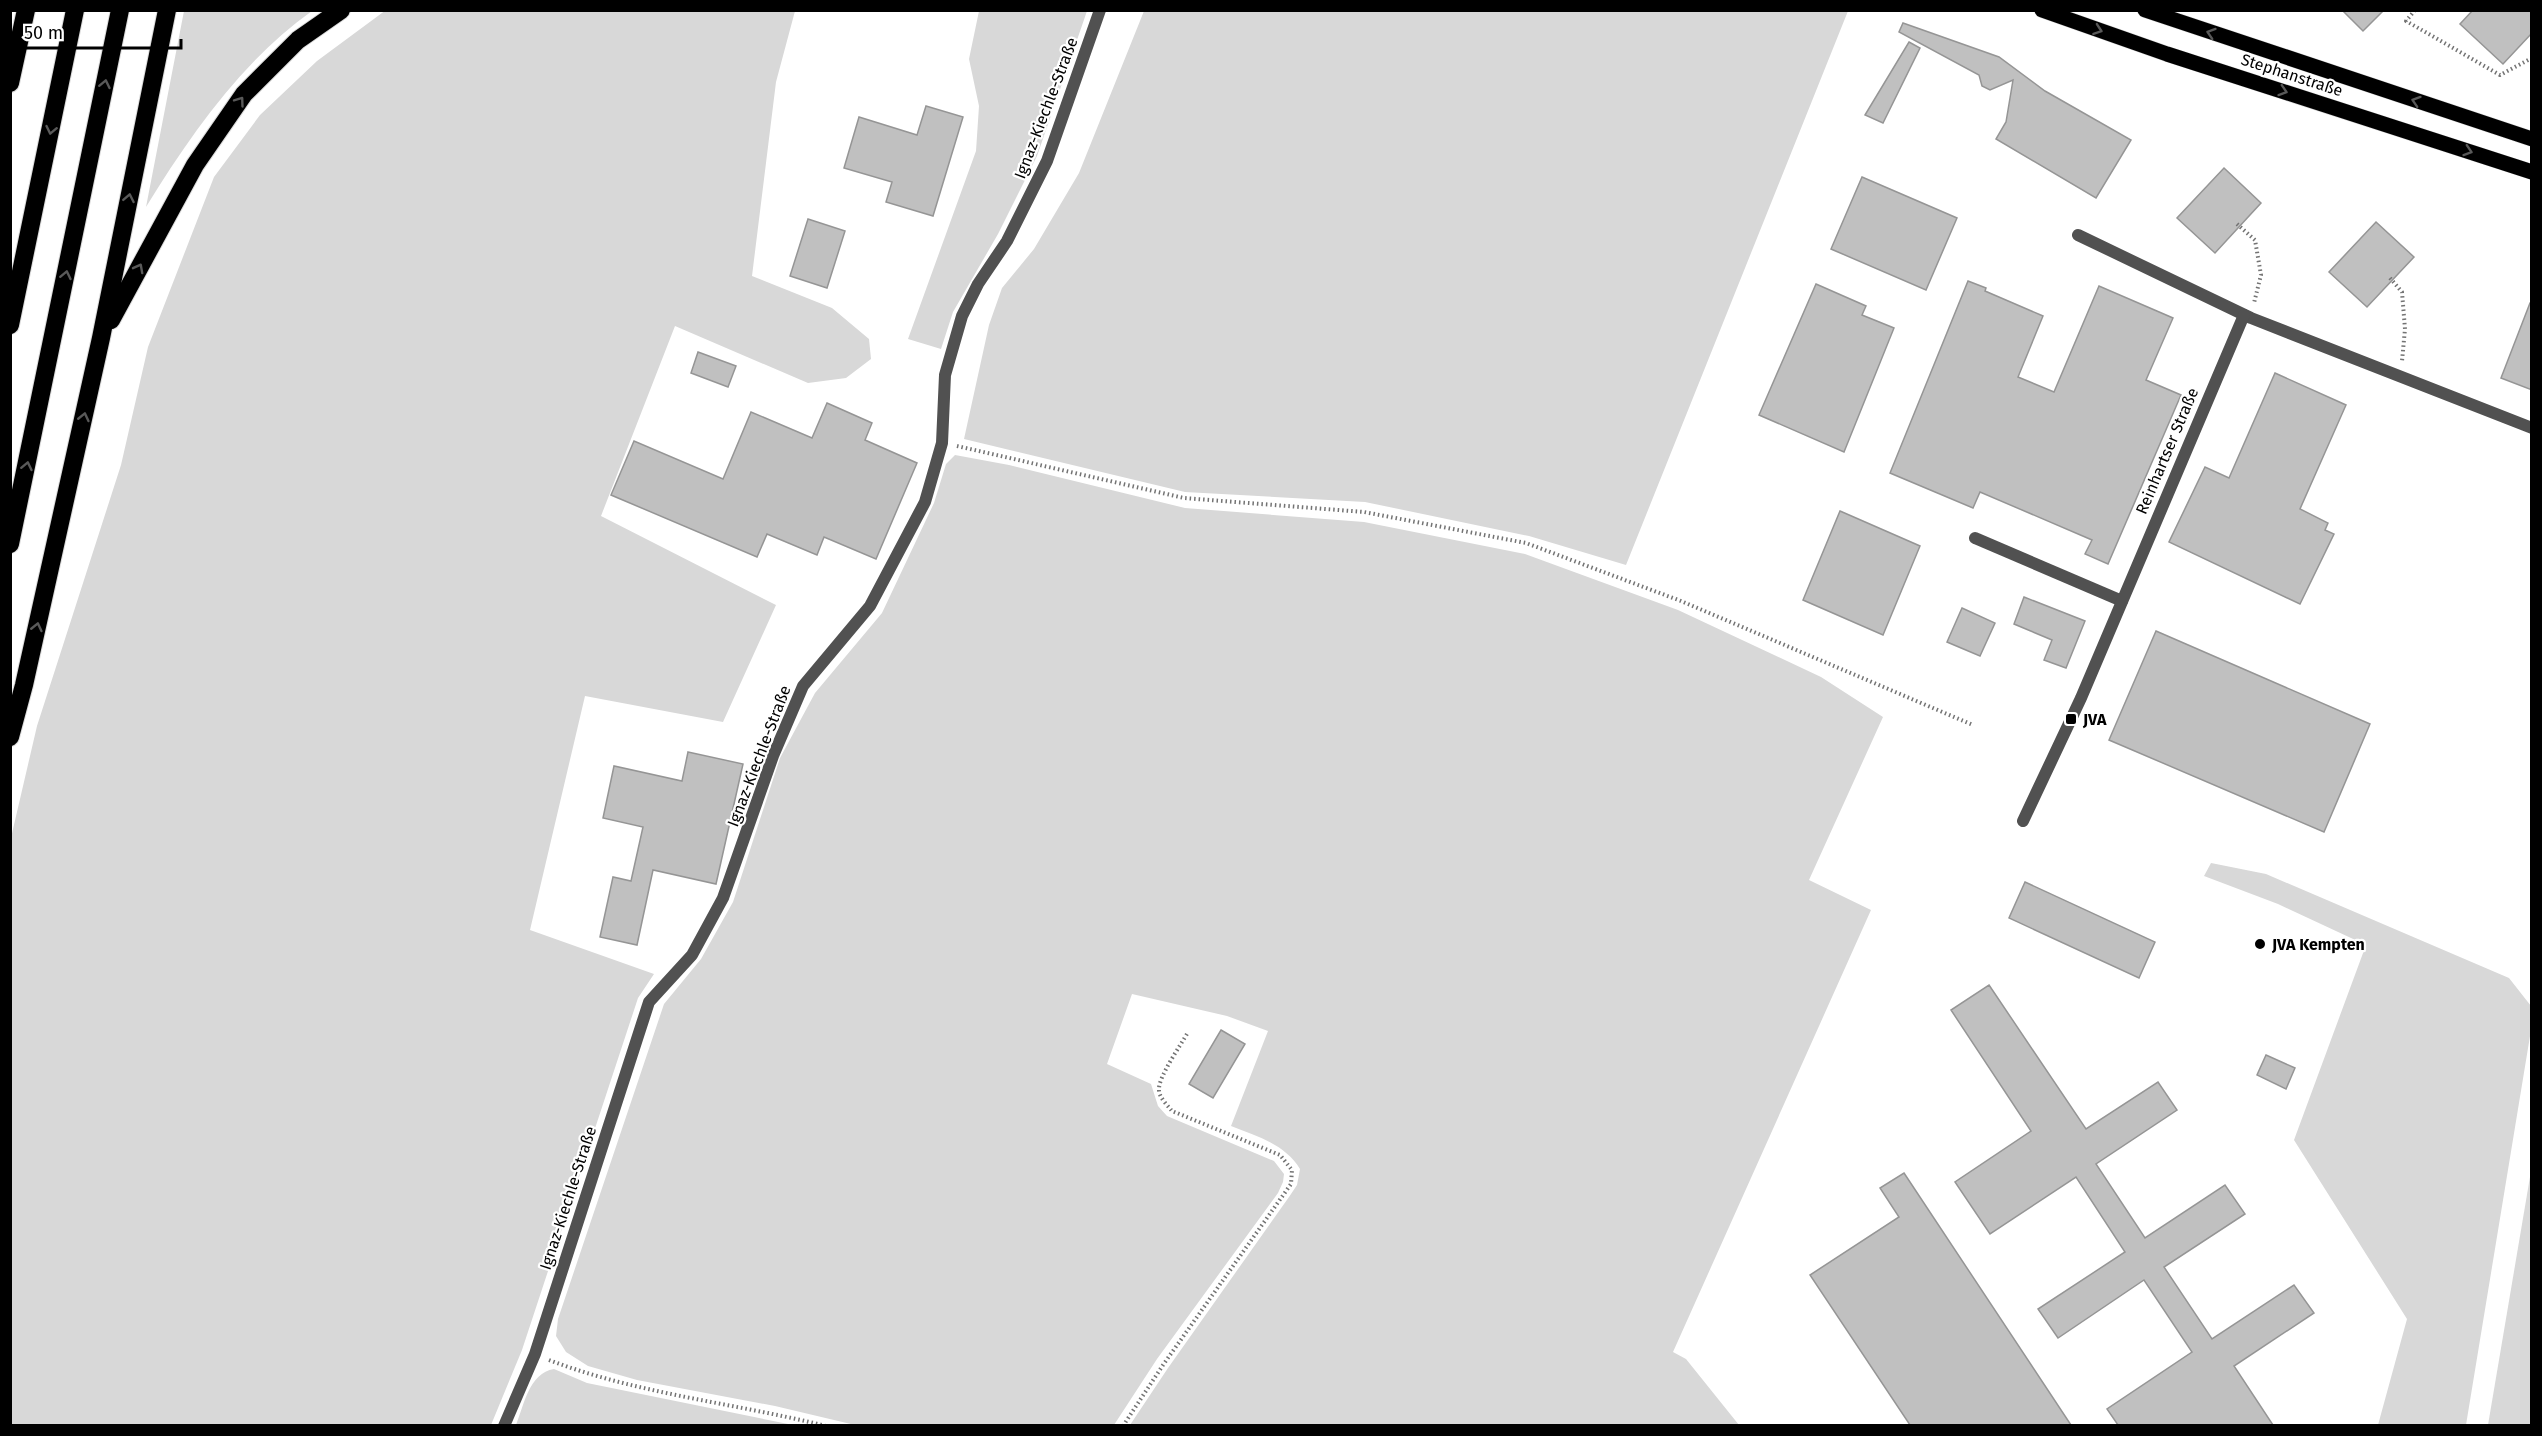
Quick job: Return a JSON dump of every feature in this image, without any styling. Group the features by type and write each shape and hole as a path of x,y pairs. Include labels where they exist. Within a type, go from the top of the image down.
{"highway":[{"path":"10,83 26,10"},
{"path":"10,325 75,10"},
{"path":"10,544 120,10"},
{"path":"10,737 24,685 101,338 167,10"},
{"path":"101,338 195,165 244,94 298,39 340,10"}],"main road":[{"name":"Stephanstraße","path":"2042,10 2167,54 2532,172"},
{"name":"Stephanstraße","path":"2145,10 2532,139"}],"street":[{"name":"Ignaz-Kiechle-Straße","path":"504,1425 535,1354 649,1002 692,955 723,898 773,756 803,686 870,606 925,502 942,443 945,375 962,316 978,284 1007,241 1047,161 1100,10"},
{"path":"2078,235 2247,317 2532,428"},
{"name":"Reinhartser Straße","path":"2023,821 2081,698 2247,317"},
{"path":"1975,538 2122,601"}],"path":[{"path":"2415,10 2406,21 2500,75 2532,58"},
{"path":"2237,224 2255,240 2261,275 2247,317"},
{"path":"2390,278 2402,292 2405,329 2400,377"},
{"path":"942,443 1184,498 1364,512 1526,543 1680,601 1973,725"},
{"path":"1123,1425 1162,1365 1291,1184 1292,1170 1280,1155 1172,1111 1164,1102 1158,1091 1160,1081 1188,1032"},
{"path":"535,1354 587,1374 617,1382 826,1425"}],"shaded area":[{"path":"386,10 795,11 776,82 752,276 832,308 869,339 871,359 846,378 808,383 675,326 601,516 776,605 723,722 585,696 530,930 654,974 638,998 522,1350 491,1425 11,1425 10,842 37,726 121,465 148,347 214,177 260,115 317,61"},
{"path":"184,11 312,11 263,52 220,100 181,153 146,207"},
{"path":"979,11 1087,11 1037,156 998,234 953,312 941,349 908,339 976,151 979,106 969,59"},
{"path":"1144,11 1848,11 1626,565 1529,536 1365,502 1185,492 964,439 989,325 1002,288 1034,249 1079,173"},
{"path":"955,455 1009,465 1185,508 1364,522 1525,554 1678,610 1821,677 1883,717 1809,880 1871,910 1673,1352 1686,1359 1739,1425 1130,1425 1297,1185 1300,1169 1294,1160 1278,1147 1231,1126 1268,1031 1227,1016 1132,994 1107,1064 1151,1084 1158,1106 1167,1116 1274,1161 1284,1174 1278,1193 1157,1359 1114,1425 855,1425 775,1406 637,1380 588,1366 566,1352 556,1336 558,1319 664,1004 701,959 733,902 780,758 815,693 882,613 934,503 946,464"},
{"path":"2211,863 2266,874 2509,978 2531,1006 2531,1030 2466,1425 2378,1425 2407,1319 2294,1140 2366,945 2278,904 2204,876"},
{"path":"2531,1171 2531,1425 2488,1425"},
{"path":"554,1369 587,1383 793,1425 516,1425 533,1383 546,1372"}],"building":[{"path":"2342,10 2384,10 2363,31"},
{"path":"2473,10 2532,10 2532,33 2503,64 2460,24"},
{"path":"1903,23 1999,57 2045,91 2131,140 2096,198 1996,139 2006,122 2013,80 1990,90 1982,86 1979,75 1899,32"},
{"path":"1909,42 1920,48 1883,123 1865,115"},
{"path":"926,106 963,117 933,216 886,202 892,182 844,168 859,117 917,135"},
{"path":"2224,168 2261,203 2215,253 2177,218"},
{"path":"1862,177 1957,218 1926,290 1831,249"},
{"path":"808,219 845,231 827,288 790,276"},
{"path":"2376,222 2414,257 2367,307 2329,272"},
{"path":"1968,281 1986,288 1985,291 2043,316 2018,377 2054,392 2099,286 2173,318 2146,380 2181,395 2108,564 2085,554 2092,540 1980,492 1973,508 1890,473"},
{"path":"1816,284 1866,306 1862,315 1894,328 1844,452 1759,415"},
{"path":"2530,303 2532,303 2532,390 2501,378"},
{"path":"698,352 736,366 728,387 691,373"},
{"path":"2275,373 2346,405 2300,509 2328,523 2325,530 2334,534 2300,604 2169,542 2205,467 2229,478"},
{"path":"827,403 872,423 865,440 917,463 876,559 824,537 817,555 767,534 757,557 611,495 634,441 723,479 751,412 812,438"},
{"path":"1840,511 1920,546 1883,635 1803,600"},
{"path":"2024,597 2085,621 2066,668 2044,660 2052,640 2014,624"},
{"path":"1962,608 1995,623 1980,656 1947,642"},
{"path":"2156,631 2370,724 2324,832 2109,740"},
{"path":"688,752 743,764 716,884 653,870 637,945 600,937 613,877 631,881 643,827 603,818 614,766 682,781"},
{"path":"2025,882 2155,942 2139,978 2009,918"},
{"path":"1989,985 2086,1129 2158,1082 2177,1110 2096,1164 2145,1238 2225,1185 2245,1214 2164,1267 2212,1339 2294,1285 2314,1313 2234,1366 2273,1425 2118,1425 2107,1409 2192,1352 2144,1280 2058,1338 2038,1309 2125,1252 2076,1177 1990,1234 1955,1182 2031,1131 1951,1010"},
{"path":"1221,1030 1245,1044 1213,1098 1189,1084"},
{"path":"2266,1055 2295,1068 2286,1089 2257,1075"},
{"path":"1904,1173 2071,1425 1910,1425 1810,1275 1899,1217 1880,1188"}],"place":[{"name":"JVA","path":"2071,719"},
{"name":"JVA Kempten","path":"2260,944"}]}
